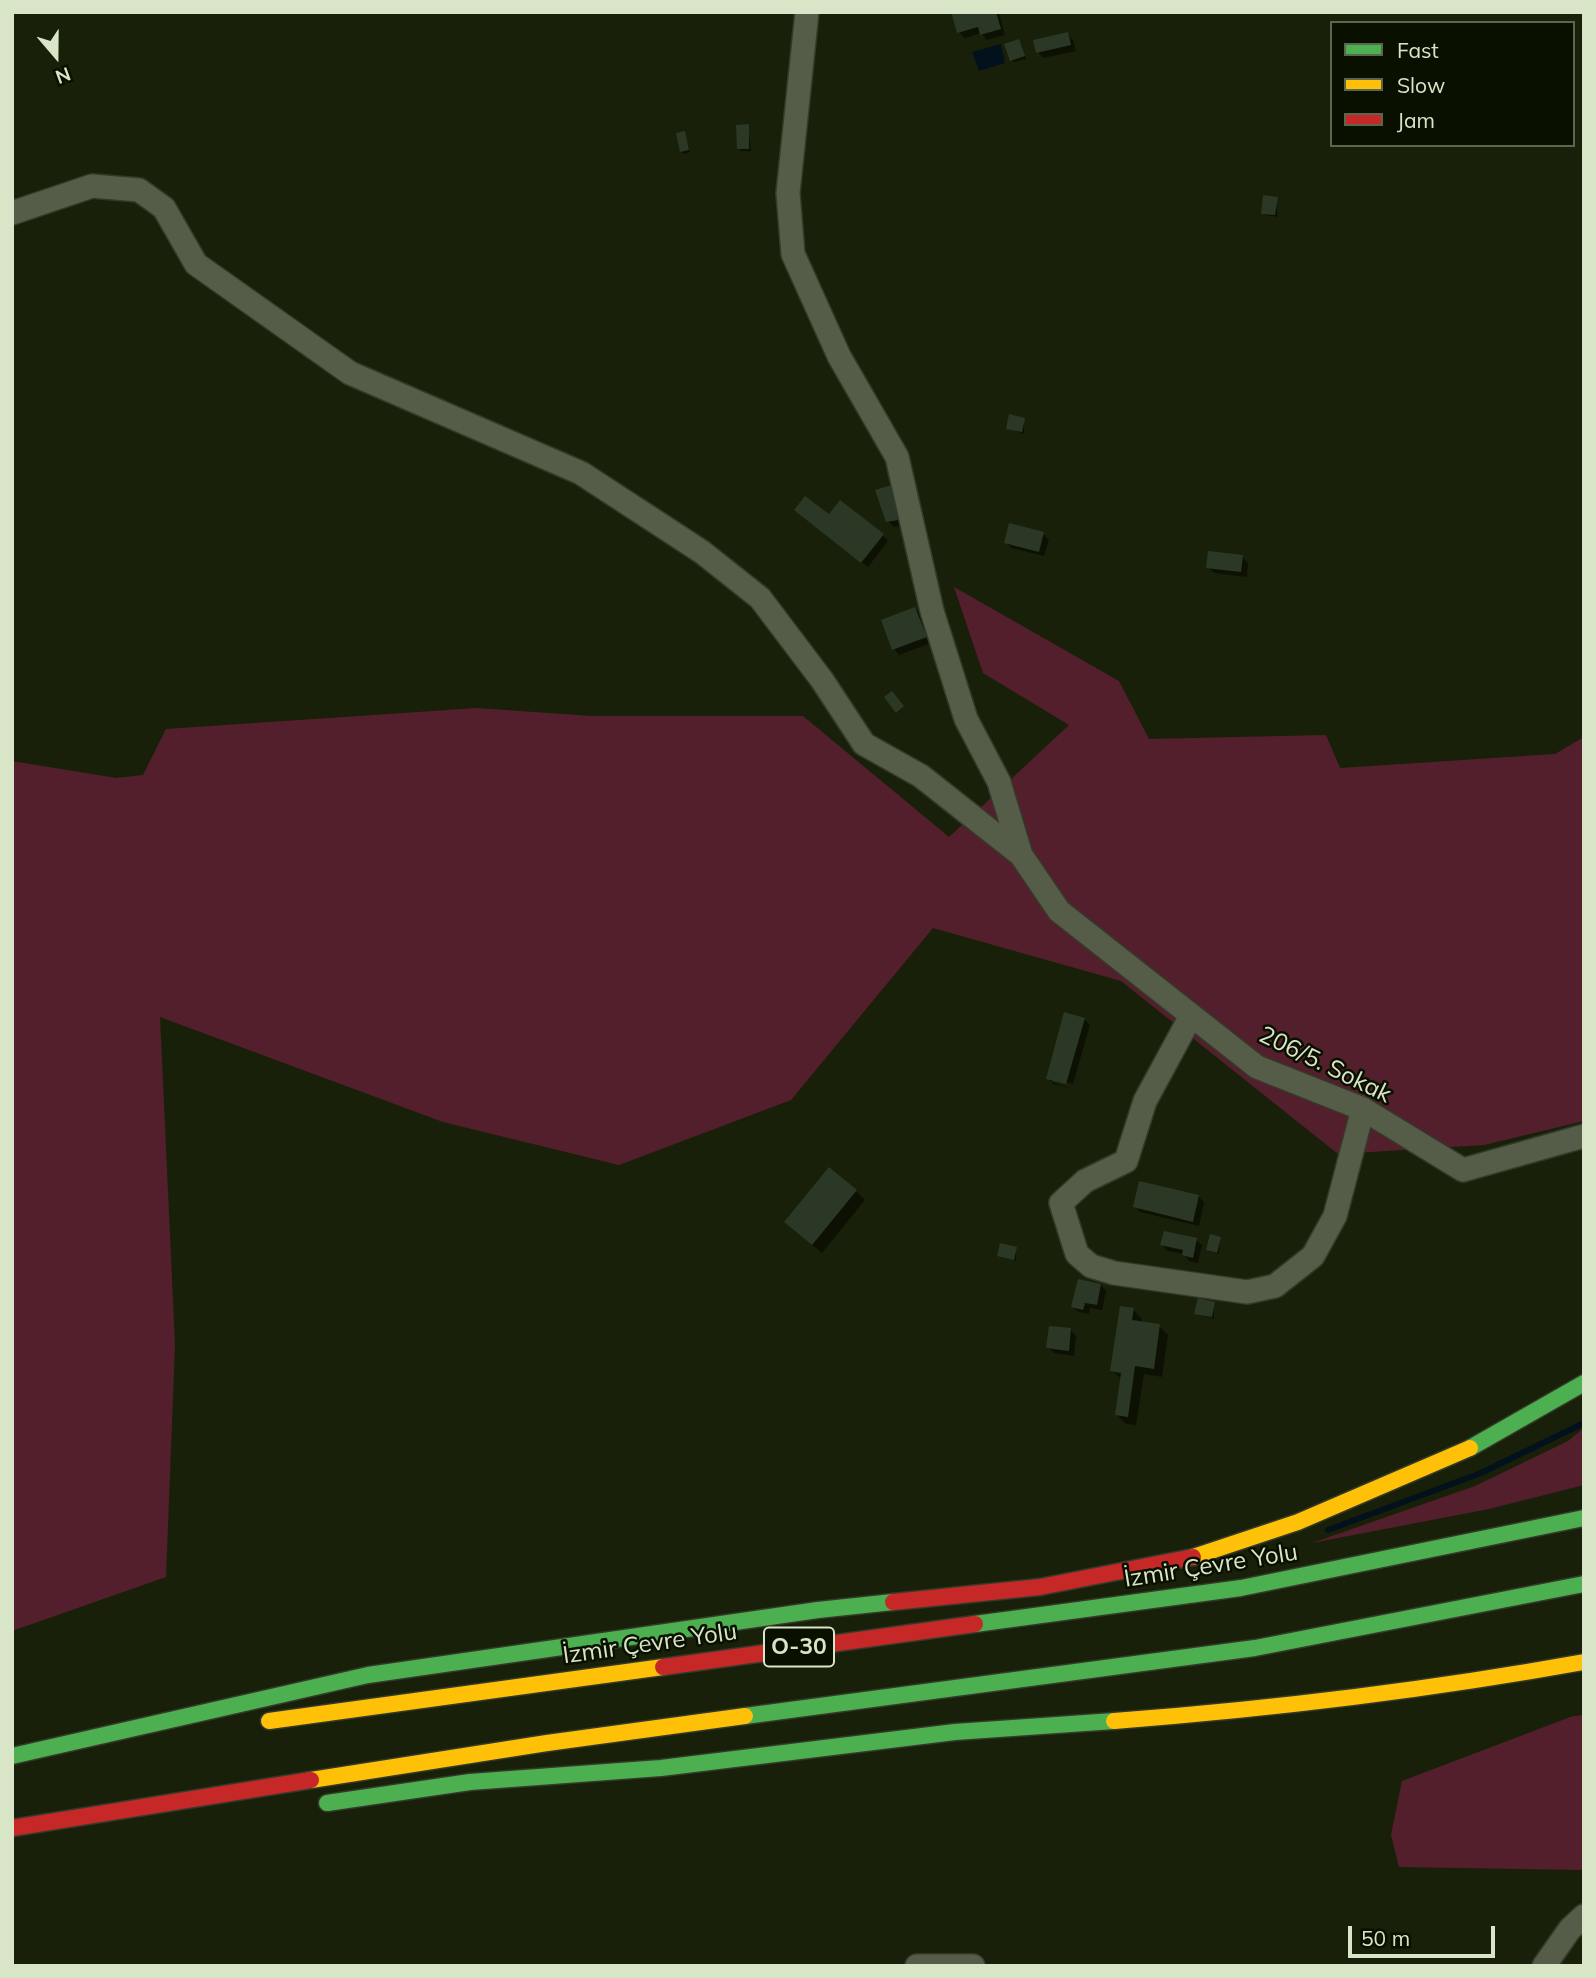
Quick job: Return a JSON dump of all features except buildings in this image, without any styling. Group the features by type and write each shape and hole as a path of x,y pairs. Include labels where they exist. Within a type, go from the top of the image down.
{"highway":[{"path":"12,1755 368,1675 818,1610 1040,1587 1196,1557 1298,1522 1416,1473 1478,1444 1584,1383"},
{"name":"İzmir Çevre Yolu","path":"251,1723 1241,1588 1584,1518"},
{"path":"12,1828 547,1743 1255,1648 1584,1584"},
{"path":"306,1807 470,1782 661,1768 954,1732 1180,1716 1336,1699 1486,1680 1584,1662"},
{"path":"12,1764 197,1731"}],"street":[{"path":"807,12 788,193 793,254 839,356 897,457 932,611 966,719 999,782 1021,855"},
{"path":"12,214 92,186 139,190 164,208 197,264 350,373 582,473 702,552 760,597 822,680 864,744 921,776 1021,855"},
{"name":"206/5. Sokak","path":"1021,855 1059,911 1257,1067 1363,1109 1463,1170 1584,1136"},
{"path":"1191,1016 1145,1101 1126,1161 1084,1181 1061,1202 1077,1254 1091,1266 1114,1273 1247,1292 1275,1286 1313,1256 1335,1216 1363,1109"},
{"path":"1544,1966 1570,1928 1584,1916"},
{"path":"917,1966 973,1966"}],"shaded area":[{"path":"954,587 1119,681 1149,739 1326,735 1340,768 1555,754 1584,737 1584,1121 1484,1145 1338,1154 1121,981 933,928 791,1100 619,1165 443,1122 160,1017 175,1344 166,1577 12,1631 12,761 116,778 143,775 166,729 477,708 591,716 803,716 949,837 1069,725 983,673"},
{"path":"1584,1428 1584,1485 1489,1509 1312,1543 1475,1486 1568,1441"},
{"path":"1584,1715 1584,1870 1399,1867 1391,1835 1402,1781 1573,1716"}],"water":[{"path":"1001,44 1005,63 979,71 972,52"}],"waterway":[{"path":"1328,1530 1481,1473 1584,1423"}],"traffic: fast":[{"path":"1470,1448 1584,1383"},
{"path":"975,1624 1241,1588 1584,1518"},
{"path":"745,1716 1255,1648 1584,1584"},
{"path":"12,1756 368,1675 818,1610 893,1602"},
{"path":"327,1803 470,1782 661,1768 955,1732 1114,1721"}],"traffic: slow":[{"path":"1193,1557 1298,1522 1470,1448"},
{"path":"1114,1721 1350,1697 1584,1662"},
{"path":"269,1721 663,1667"},
{"path":"311,1780 547,1743 745,1716"}],"traffic: jam":[{"path":"893,1602 1040,1587 1193,1557"},
{"path":"663,1667 975,1624"},
{"path":"12,1828 311,1780"}]}
